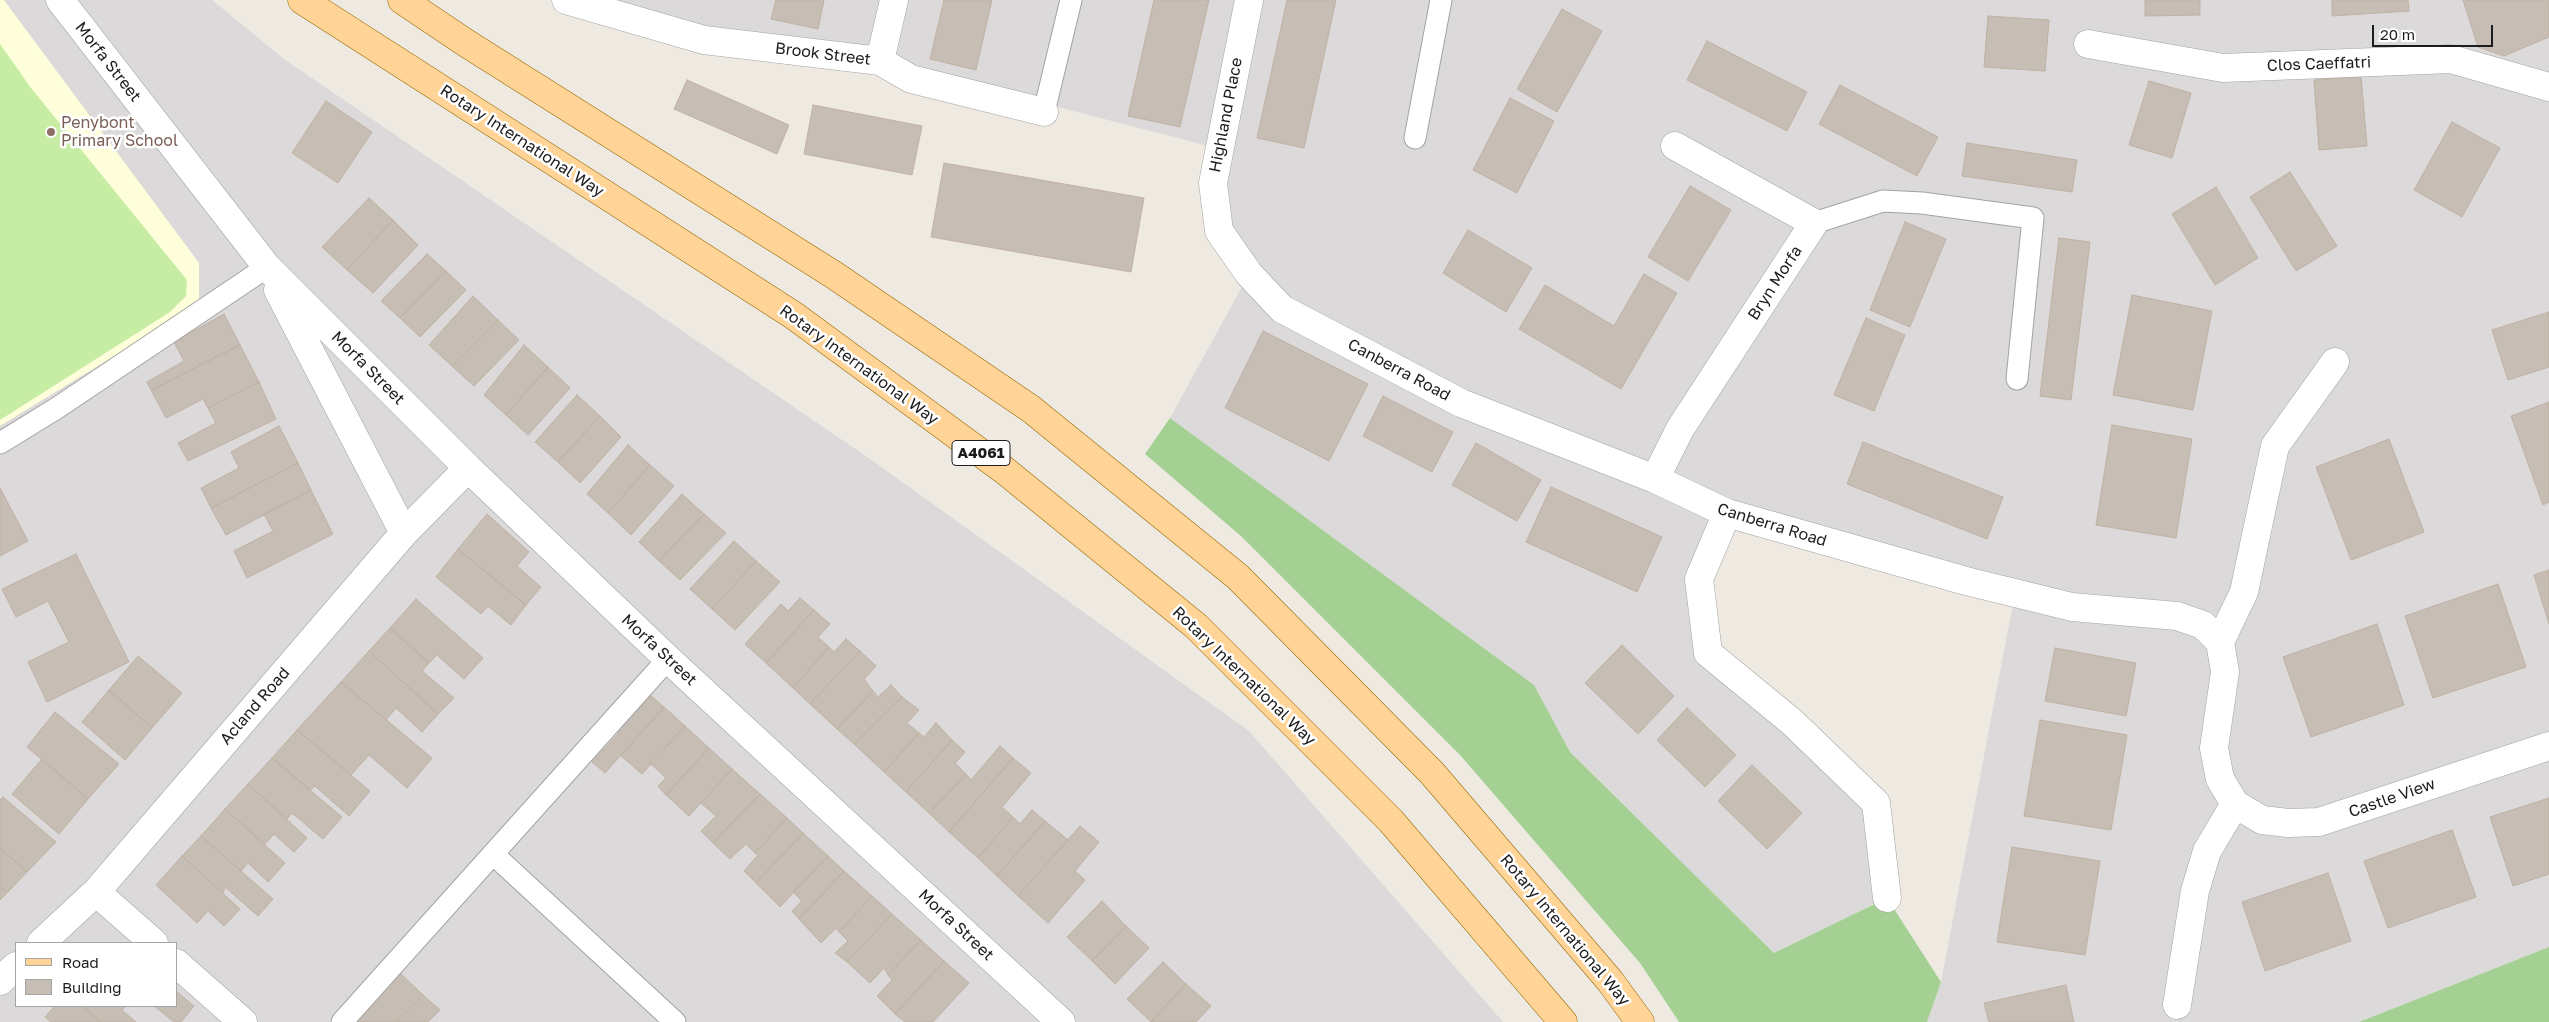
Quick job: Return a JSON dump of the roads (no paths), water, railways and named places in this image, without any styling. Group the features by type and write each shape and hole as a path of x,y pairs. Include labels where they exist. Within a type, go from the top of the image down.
{"main road":[{"name":"Rotary International Way","path":"302,0 793,316 1004,470 1196,626 1384,814 1563,1022"},
{"name":"Rotary International Way","path":"402,0 482,54 834,275 1031,409 1238,577 1432,773 1610,981 1640,1022"}],"street":[{"name":"Morfa Street","path":"60,0 267,267 468,468 668,659 1062,1022"},
{"name":"Brook Street","path":"566,0 704,40 880,61 894,0"},
{"name":"Highland Place","path":"1219,231 1213,183 1249,0"},
{"name":"Clos Caeffatri","path":"2088,44 2223,68 2451,59 2549,87"},
{"path":"880,61 911,79 1044,112"},
{"path":"1674,146 1814,223"},
{"name":"Bryn Morfa","path":"1655,480 1680,429 1814,223"},
{"name":"Canberra Road","path":"1219,231 1249,274 1282,309 1460,403 1655,480 1727,513 1966,581 2072,607 2177,616 2203,625 2220,642"},
{"name":"Morfa Street","path":"267,267 404,533"},
{"path":"2177,1005 2195,891 2207,851 2235,804 2220,779 2214,748 2225,672 2220,642 2244,592 2275,446 2335,362"},
{"name":"Acland Road","path":"42,942 96,892 404,533 468,468"},
{"path":"1727,513 1699,579 1708,653 1792,722 1876,803 1886,898"},
{"name":"Castle View","path":"2235,804 2262,820 2288,824 2319,822 2549,746"},
{"path":"96,892 153,942"},
{"path":"178,965 243,1022"},
{"path":"0,981 15,967"}],"lane":[{"path":"1044,112 1071,0"},
{"path":"1415,138 1441,0"},
{"path":"1814,223 1883,201 1922,203 2033,218 2017,379"},
{"path":"0,444 58,408 267,267"},
{"path":"342,1022 668,659"},
{"path":"493,854 675,1022"}],"place":[{"name":"Penybont Primary School","path":"51,132"}]}
